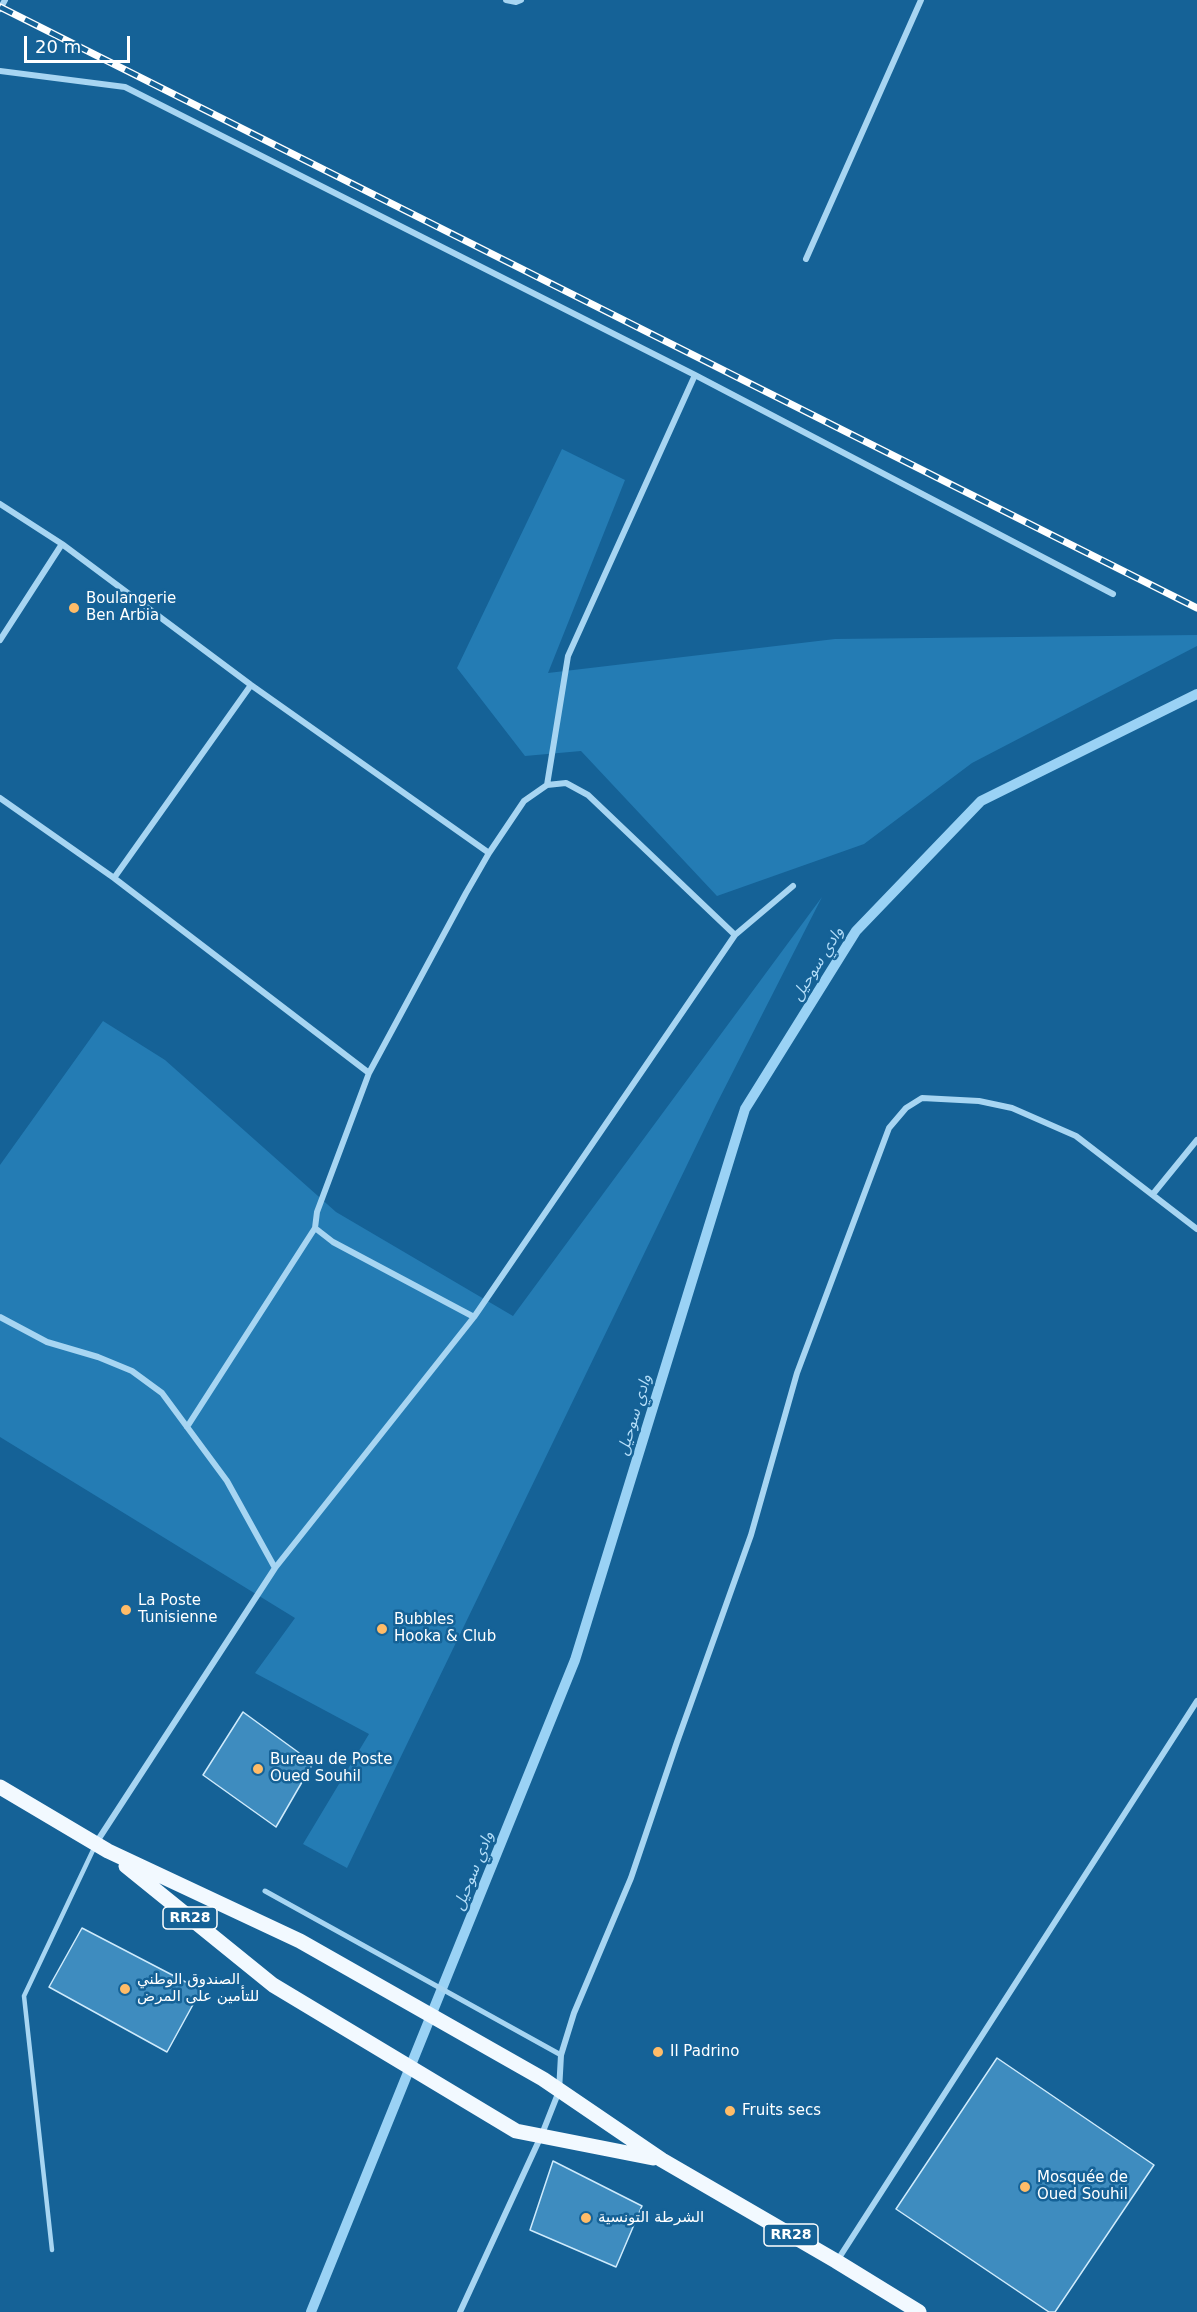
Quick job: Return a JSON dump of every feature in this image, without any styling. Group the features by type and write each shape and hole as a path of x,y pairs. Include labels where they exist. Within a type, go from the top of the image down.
{"main road":[{"name":"RR28","path":"0,1787 102,1847 300,1941 543,2079 662,2160 919,2312"},
{"name":"RR28","path":"102,1847 273,1985 516,2131 543,2134 662,2160"}],"street":[{"path":"0,9 5,0"},
{"path":"506,0 516,2 521,0"},
{"path":"806,259 921,0"},
{"path":"0,71 125,87 695,375 1113,594"},
{"path":"547,786 568,656 695,375"},
{"path":"0,504 62,544 251,685 489,853"},
{"path":"0,640 62,544"},
{"path":"114,878 251,685"},
{"path":"187,1427 315,1228 318,1212 369,1073 489,853 524,801 547,786 566,783 588,795 735,935"},
{"path":"0,798 114,878 369,1073"},
{"path":"102,1847 275,1568 474,1317 735,935 793,886"},
{"path":"460,2312 543,2134 559,2091 561,2055 574,2013 631,1878 751,1535 797,1373 889,1128 906,1108 922,1098 979,1101 1012,1108 1076,1136 1197,1229"},
{"path":"1154,1194 1197,1140"},
{"path":"315,1228 333,1242 474,1317"},
{"path":"0,1317 47,1342 98,1357 132,1371 162,1393 227,1481 275,1568"},
{"path":"836,2261 1197,1701"},
{"path":"265,1891 561,2055"}],"lane":[{"path":"52,2250 24,1996 102,1847"}],"shaded area":[{"path":"562,449 625,480 548,673 835,639 1197,635 1197,646 972,763 864,844 717,896 581,751 525,756 457,668"},
{"path":"822,897 716,1105 347,1868 303,1844 369,1734 255,1673 295,1618 0,1437 0,1165 103,1021 165,1060 336,1212 513,1316"}],"building":[{"name":"Bureau de Poste Oued Souhil","path":"243,1712 313,1763 276,1827 203,1775"},
{"name":"الصندوق الوطني للتأمين على المرض","path":"82,1928 201,1990 167,2052 49,1987"},
{"name":"Mosquée de Oued Souhil","path":"997,2058 1154,2165 1055,2312 1049,2312 896,2209"},
{"name":"الشرطة التونسية","path":"553,2161 642,2206 616,2267 530,2230"}],"waterway":[{"name":"وادي سوحيل","path":"311,2312 575,1660 745,1109 856,931 981,801 1197,694"}],"railway":[{"path":"0,7 1197,608"}],"place":[{"name":"Boulangerie Ben Arbia","path":"74,608"},
{"name":"La Poste Tunisienne","path":"126,1610"},
{"name":"Bubbles Hooka & Club","path":"382,1629"},
{"name":"Bureau de Poste Oued Souhil","path":"258,1769"},
{"name":"الصندوق الوطني للتأمين على المرض","path":"125,1989"},
{"name":"Il Padrino","path":"658,2052"},
{"name":"Fruits secs","path":"730,2111"},
{"name":"Mosquée de Oued Souhil","path":"1025,2187"},
{"name":"الشرطة التونسية","path":"586,2218"}]}
